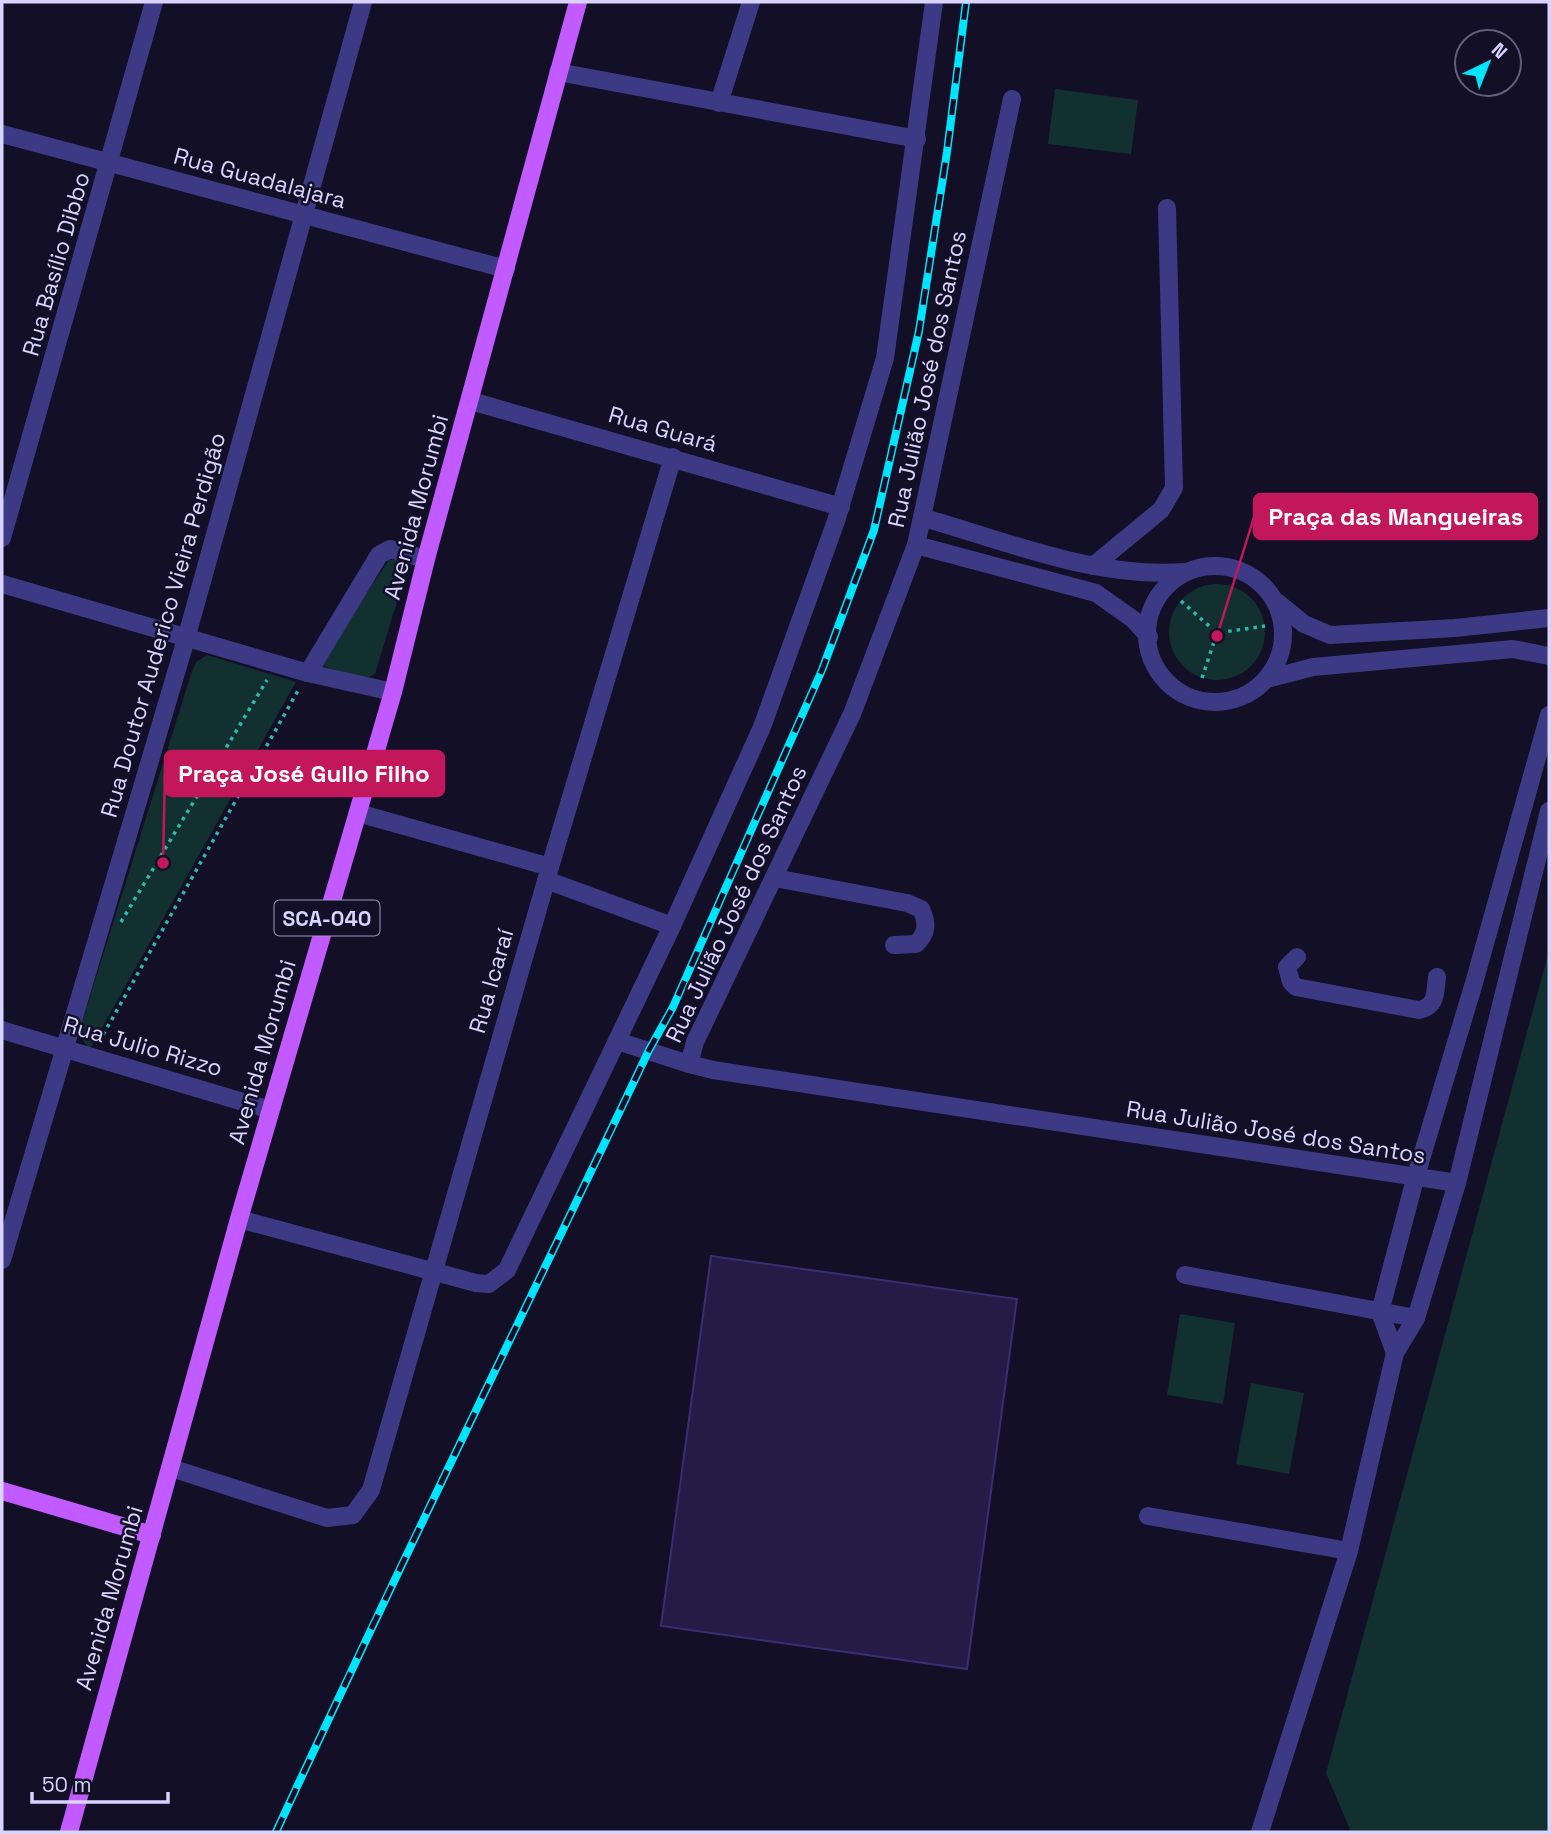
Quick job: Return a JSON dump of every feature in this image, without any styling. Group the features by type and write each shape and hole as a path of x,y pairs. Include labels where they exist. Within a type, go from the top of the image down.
{"main road":[{"name":"Avenida Morumbi","path":"69,1832 239,1219 393,692 426,559 578,2"},
{"path":"2,1491 152,1535"}],"street":[{"name":"Rua Basílio Dibbo","path":"2,538 154,2"},
{"name":"Rua Doutor Auderico Vieira Perdigão","path":"2,1260 186,639 306,215 363,2"},
{"path":"719,103 751,2"},
{"path":"239,1219 476,1283 489,1284 499,1279 507,1270 672,926 762,727 841,507 885,358 934,2"},
{"path":"558,72 917,139"},
{"name":"Rua Julião José dos Santos","path":"1012,99 924,518 916,545 852,714 695,1042 689,1064 727,1073 1415,1179 1457,1183"},
{"name":"Rua Guadalajara","path":"2,134 506,269"},
{"path":"1093,566 1161,510 1174,488 1167,208"},
{"name":"Rua Guará","path":"471,401 841,507"},
{"name":"Rua Icaraí","path":"171,1468 327,1518 353,1515 371,1490 548,874 673,457"},
{"path":"924,518 1125,573 1188,572"},
{"path":"916,545 1096,593 1134,620 1149,637"},
{"path":"308,673 379,555 390,549 426,559"},
{"path":"1271,595 1281,615 1283,638 1278,660 1266,679 1249,693 1228,701 1206,701 1184,694 1166,681 1153,662 1148,618 1157,597 1172,580 1213,565 1236,568 1256,579 1291,616 1330,635 1455,628 1549,618"},
{"path":"2,584 308,673 393,692"},
{"path":"1266,679 1313,667 1513,649 1549,656"},
{"path":"1395,1353 1380,1312 1415,1179 1475,983 1549,715"},
{"path":"1260,1832 1349,1551 1395,1353 1416,1318 1457,1183 1549,811"},
{"path":"358,813 548,874 672,926"},
{"path":"775,878 907,903 921,909 927,922 923,936 916,944 894,945"},
{"path":"1297,957 1287,967 1291,982 1296,987 1419,1010 1429,1008 1434,1002 1437,977"},
{"name":"Rua Julio Rizzo","path":"2,1030 270,1110"},
{"path":"617,1041 689,1064"},
{"path":"1185,1275 1416,1318"},
{"path":"1148,1516 1349,1551"}],"path":[{"path":"1181,601 1217,633 1265,626"},
{"path":"1202,678 1217,633"},
{"path":"121,923 277,663"},
{"path":"91,1057 308,673"}],"green space":[{"path":"1055,89 1138,100 1131,154 1048,144"},
{"path":"389,560 399,560 408,565 375,674 364,679 318,665"},
{"path":"1217,584 1235,588 1251,598 1261,614 1265,632 1261,650 1251,666 1235,676 1217,680 1199,676 1183,666 1173,650 1169,632 1173,614 1183,598 1199,588"},
{"path":"207,655 296,682 90,1049 78,1035 191,674 196,662"},
{"path":"1549,951 1549,1832 1351,1832 1326,1773"},
{"path":"1180,1314 1235,1323 1223,1404 1167,1395"},
{"path":"1251,1383 1304,1393 1289,1474 1236,1464"}],"building":[{"path":"711,1256 1017,1299 967,1669 661,1626"}],"railway":[{"path":"276,1832 414,1538 649,1050 673,1007 822,670 874,530 919,331 947,152 966,2"}],"place":[{"name":"Praça das Mangueiras","path":"1217,636"},
{"name":"Praça José Gullo Filho","path":"163,863"}]}
